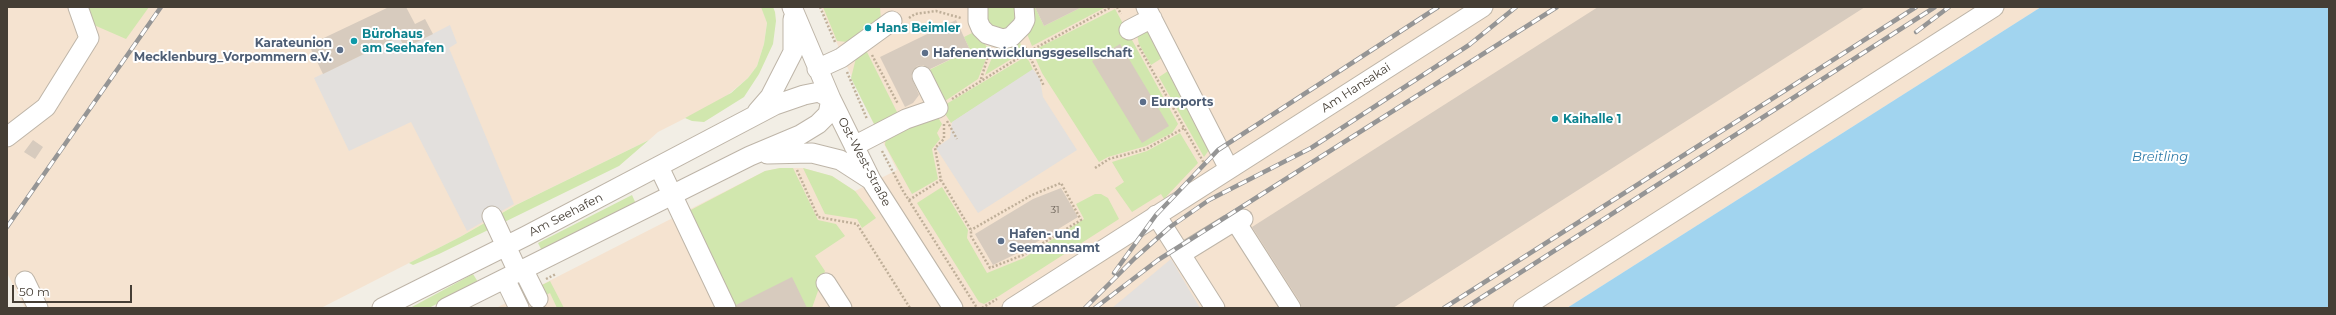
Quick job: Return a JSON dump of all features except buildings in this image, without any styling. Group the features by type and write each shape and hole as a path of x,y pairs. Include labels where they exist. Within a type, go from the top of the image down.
{"street":[{"path":"7,137 46,107 89,38 78,7"},
{"path":"978,10 981,28 994,38 1011,37 1018,32 1025,20 1024,7"},
{"name":"Am Hansakai","path":"1012,308 1483,7"},
{"path":"1523,308 1994,7"},
{"name":"Ost-West-Straße","path":"792,9 830,99 871,180 953,308"},
{"name":"Am Seehafen","path":"749,120 770,97 793,52 792,9"},
{"path":"1129,30 1149,13 1229,169"},
{"path":"817,69 841,58 892,21"},
{"path":"854,146 906,120 938,108 922,76"},
{"name":"Am Seehafen","path":"382,308 506,246 775,106 804,95 819,92 830,99"},
{"path":"446,308 750,156 800,135 818,124 828,114 830,99"},
{"path":"750,156 812,153 840,160 871,180"},
{"path":"659,167 726,308"},
{"path":"1156,215 1215,308"},
{"path":"492,216 506,246 515,273 520,308"},
{"path":"1181,254 1240,221 1291,308"},
{"path":"515,273 538,299"},
{"path":"25,281 38,308"},
{"path":"826,283 842,308"}],"path":[{"path":"820,7 874,136 908,200 977,308"},
{"path":"938,108 981,79 1111,7"},
{"path":"1118,7 1129,30 1156,75 1213,179"},
{"path":"892,21 905,21 914,14 936,11 962,18 978,10"},
{"path":"1018,32 1044,86"},
{"path":"981,79 994,38"},
{"path":"864,41 906,120"},
{"path":"957,139 943,115 944,139 935,148 941,180 971,230 971,236 990,268 1023,255 1081,220 1061,183 1032,195 971,230"},
{"path":"1095,168 1109,159 1146,149 1184,128"},
{"path":"794,164 818,217 857,224 910,308"},
{"path":"908,200 941,180"}],"shaded area":[{"path":"7,7 773,7 763,11 767,23 764,44 757,66 748,78 723,99 658,132 649,140 516,205 460,237 321,308 25,308 7,273"},
{"path":"821,7 2041,7 1567,308 496,308 765,171 780,168 803,168 832,176 855,191 897,170 861,98"},
{"path":"450,25 457,43 449,48 514,204 467,231 411,122 349,151 314,78 399,37 405,48"},
{"path":"1033,69 1040,79 1043,97 1077,150 978,213 936,148 950,138 952,122"},
{"path":"1171,259 1200,308 1112,308"}],"green space":[{"path":"82,7 149,7 126,39 87,22"},
{"path":"761,7 773,7 775,12 776,21 773,44 759,74 744,97 704,122 692,121 685,118 731,93 748,78 757,66 764,44 767,23"},
{"path":"823,7 880,7 881,21 848,42 837,41"},
{"path":"986,7 1017,7 1019,12 1009,32 987,27"},
{"path":"1026,7 1035,7 1044,26 1082,7 1106,7 1032,46 1025,29"},
{"path":"1115,9 1178,124 1172,133 1146,146 1108,157 1099,162 1042,73 1033,53 1038,48"},
{"path":"1146,29 1162,58 1151,65 1139,44 1137,35"},
{"path":"978,30 986,46 990,46 990,49 978,79 942,103 925,72 970,50 964,37"},
{"path":"1019,39 1023,52 985,75 997,45"},
{"path":"865,48 899,116 875,126 851,78 857,54"},
{"path":"1025,57 1029,61 1033,70 951,123 942,109 943,106"},
{"path":"1168,71 1209,150 1204,157 1159,77"},
{"path":"936,114 942,124 937,133 940,139 932,149 938,179 912,194 885,145 886,135"},
{"path":"1180,133 1198,163 1164,199 1161,194 1132,212 1115,188 1124,182 1112,162 1147,151"},
{"path":"649,140 619,166 439,254 413,265 409,263 460,237 516,205"},
{"path":"780,168 793,168 818,220 836,224 845,236 815,256 825,271 812,308 731,308 685,213 765,171"},
{"path":"803,168 832,176 855,191 876,218 862,228 857,219 825,214"},
{"path":"942,187 968,230 967,238 987,273 1024,258 1084,219 1076,204 1095,194 1101,194 1108,198 1119,219 999,296 984,304 979,302 917,203"},
{"path":"632,195 636,204 542,251 538,243"},
{"path":"473,274 478,282 429,308 410,308"},
{"path":"550,281 564,308 557,308 550,293 542,297 538,287"}],"water":[{"name":"Breitling","path":"2041,7 2329,7 2329,308 1567,308"}],"railway":[{"path":"7,227 161,7"},
{"path":"1114,273 1156,215 1218,150 1438,7"},
{"path":"1085,308 1135,258 1170,227 1209,200 1311,148 1469,45 1516,7"},
{"path":"1095,308 1158,260 1557,7"},
{"path":"1444,308 1916,7"},
{"path":"1465,308 1935,7"},
{"path":"1916,32 1949,7"}],"place":[{"name":"Hans Beimler","path":"868,28"},
{"name":"Bürohaus am Seehafen","path":"354,41"},
{"name":"Karateunion Mecklenburg_Vorpommern e.V.","path":"340,50"},
{"name":"Hafenentwicklungsgesellschaft","path":"925,53"},
{"name":"Euroports","path":"1143,102"},
{"name":"Kaihalle 1","path":"1555,119"},
{"name":"Hafen- und Seemannsamt","path":"1001,241"}]}
